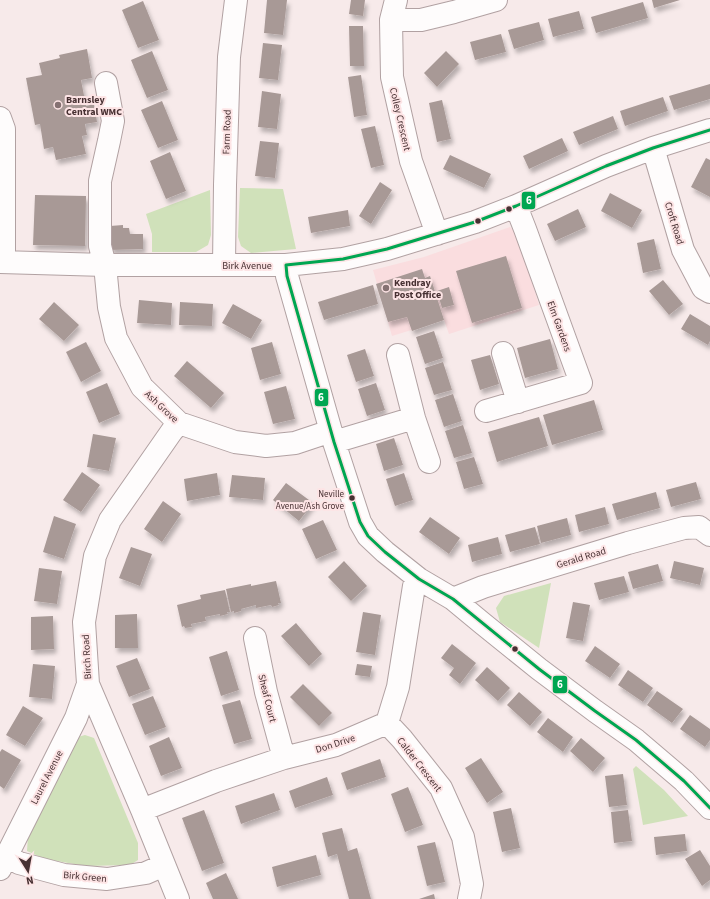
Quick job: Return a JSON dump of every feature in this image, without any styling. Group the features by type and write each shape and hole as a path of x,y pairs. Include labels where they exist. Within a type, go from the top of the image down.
{"street":[{"name":"Farm Road","path":"224,265 229,57 236,0"},
{"path":"393,10 421,20 496,0"},
{"name":"Colley Crescent","path":"393,10 392,77 411,161 437,234"},
{"name":"Ash Grove","path":"106,83 113,121 110,141 100,181 100,246 105,265 109,307 116,338 142,388 179,423 234,442 266,446 333,436 414,418"},
{"path":"0,118 4,129 2,262"},
{"name":"Birk Avenue","path":"2,262 105,265 286,265 343,259 388,249 474,222 516,206 606,166 653,148 710,130"},
{"name":"Croft Road","path":"653,148 684,250 703,288 710,292"},
{"name":"Elm Gardens","path":"486,411 581,383 516,206"},
{"path":"286,265 287,276 333,436 360,522 368,536 385,552 419,579 453,599 595,712 636,740 684,782 710,808"},
{"path":"503,352 518,402"},
{"path":"398,355 414,418 429,462"},
{"name":"Birch Road","path":"178,899 88,684 84,622 95,556 110,520 179,423"},
{"name":"Gerald Road","path":"453,599 483,587 628,543 684,528 706,526"},
{"path":"387,723 398,687 414,586 419,579"},
{"name":"Sheaf Court","path":"255,638 266,692 284,758"},
{"name":"Laurel Avenue","path":"4,862 76,718 88,684"},
{"name":"Don Drive","path":"142,810 284,758 336,745 387,723"},
{"name":"Calder Crescent","path":"387,723 402,739 441,788 463,837 475,897"},
{"name":"Birk Green","path":"4,862 19,863 64,875 107,879 146,873 164,865"}],"shaded area":[{"path":"510,227 517,233 539,305 449,334 444,320 392,336 373,270 424,257"}],"green space":[{"path":"240,188 283,189 296,249 251,253 241,246 238,237"},
{"path":"210,190 211,235 208,245 196,252 152,252 152,234 146,214"},
{"path":"551,583 539,648 500,622 496,608 504,596"},
{"path":"85,735 94,738 138,843 138,860 130,865 86,866 45,859 27,851 28,835 78,737"},
{"path":"636,766 664,790 688,816 643,825 633,769"}],"building":[{"path":"267,0 287,0 283,35 264,33"},
{"path":"351,0 365,0 363,16 349,14"},
{"path":"652,0 680,0 654,8"},
{"path":"143,1 159,40 138,48 122,10"},
{"path":"643,2 648,18 596,33 591,17"},
{"path":"579,11 584,29 553,37 548,19"},
{"path":"539,22 544,40 514,49 508,30"},
{"path":"349,26 363,26 364,66 350,66"},
{"path":"501,34 506,52 475,60 470,42"},
{"path":"263,43 282,45 278,80 259,78"},
{"name":"Barnsley Central WMC","path":"87,49 92,78 81,80 86,106 94,104 97,122 85,124 87,135 82,136 86,154 56,160 53,147 44,149 40,124 35,125 26,78 42,75 39,63 60,58 59,55"},
{"path":"152,51 168,90 147,98 131,60"},
{"path":"446,51 459,64 437,87 424,73"},
{"path":"361,75 367,115 354,117 348,77"},
{"path":"710,84 710,99 674,110 669,96"},
{"path":"262,91 281,94 277,129 258,127"},
{"path":"663,97 668,111 625,126 620,111"},
{"path":"442,100 451,139 437,142 429,103"},
{"path":"162,101 178,140 158,148 141,110"},
{"path":"613,116 618,129 579,145 573,132"},
{"path":"375,126 384,165 371,168 361,129"},
{"path":"562,138 568,151 529,169 523,156"},
{"path":"260,141 279,143 275,178 255,176"},
{"path":"170,152 186,191 166,199 150,161"},
{"path":"450,155 491,174 484,188 443,169"},
{"path":"706,158 710,160 710,197 691,187"},
{"path":"380,182 392,190 371,224 359,216"},
{"path":"610,193 642,210 632,228 601,211"},
{"path":"35,195 86,196 85,246 33,245"},
{"path":"578,209 586,227 555,241 547,224"},
{"path":"348,210 350,226 311,233 308,217"},
{"path":"123,225 123,228 129,228 130,234 143,234 143,249 110,250 110,226"},
{"path":"654,239 661,269 643,273 637,243"},
{"path":"506,256 522,308 472,323 456,271"},
{"path":"422,269 425,278 430,276 444,320 412,331 407,317 388,322 376,284"},
{"path":"663,280 683,304 669,315 649,291"},
{"path":"373,285 378,304 324,320 318,302"},
{"path":"449,287 454,305 442,308 437,291"},
{"path":"139,300 172,303 171,325 137,323"},
{"path":"54,302 79,325 64,341 39,319"},
{"path":"180,302 213,304 212,326 179,325"},
{"path":"233,304 262,320 251,339 222,323"},
{"path":"690,314 710,326 710,341 708,345 681,329"},
{"path":"434,331 443,358 425,364 416,337"},
{"path":"550,339 558,369 525,378 517,348"},
{"path":"86,342 101,371 81,382 66,352"},
{"path":"272,342 281,374 260,380 251,348"},
{"path":"365,349 374,376 356,382 347,355"},
{"path":"490,355 499,384 480,390 471,360"},
{"path":"187,361 224,393 211,408 174,376"},
{"path":"443,362 452,390 434,395 425,368"},
{"path":"107,383 120,414 99,423 86,392"},
{"path":"376,383 385,410 367,416 358,389"},
{"path":"286,386 295,419 273,424 264,392"},
{"path":"453,394 462,421 444,427 435,400"},
{"path":"594,400 603,430 552,445 543,415"},
{"path":"539,417 548,446 497,462 488,432"},
{"path":"463,425 472,453 454,458 445,431"},
{"path":"93,434 116,438 109,471 87,467"},
{"path":"394,438 403,465 384,471 376,444"},
{"path":"474,457 483,484 464,489 456,462"},
{"path":"82,472 100,485 81,512 63,500"},
{"path":"217,473 220,495 187,501 184,479"},
{"path":"404,473 413,500 395,506 386,479"},
{"path":"232,475 265,478 263,500 229,497"},
{"path":"696,482 701,499 671,507 666,490"},
{"path":"286,483 313,503 299,521 273,500"},
{"path":"656,492 660,508 617,520 612,504"},
{"path":"163,501 181,514 162,542 144,529"},
{"path":"605,507 609,524 579,532 575,515"},
{"path":"54,516 76,524 64,559 43,552"},
{"path":"430,517 460,538 449,554 419,532"},
{"path":"567,518 571,535 541,543 537,526"},
{"path":"323,520 337,550 316,559 302,529"},
{"path":"535,527 540,544 510,552 505,535"},
{"path":"498,537 502,554 472,562 468,545"},
{"path":"131,547 152,554 140,586 119,578"},
{"path":"344,561 367,586 351,601 328,577"},
{"path":"674,561 704,568 700,585 670,578"},
{"path":"658,564 663,581 633,589 628,572"},
{"path":"39,568 62,571 57,604 34,601"},
{"path":"624,576 629,592 599,600 594,583"},
{"path":"276,581 281,603 278,603 279,605 256,608 256,605 241,609 241,611 234,613 234,611 231,612 226,589"},
{"path":"225,590 230,612 227,612 228,614 205,617 206,621 191,624 192,627 182,627 177,605 201,599 200,595"},
{"path":"573,602 590,605 583,641 566,638"},
{"path":"363,612 381,615 375,655 356,652"},
{"path":"137,614 138,648 115,648 115,615"},
{"path":"53,616 54,649 31,650 31,617"},
{"path":"296,623 322,654 309,666 281,636"},
{"path":"452,644 476,663 460,684 449,675 454,668 441,658"},
{"path":"595,646 620,664 610,678 585,661"},
{"path":"227,651 239,690 221,696 209,657"},
{"path":"137,658 150,689 129,697 116,666"},
{"path":"33,664 55,666 52,699 29,697"},
{"path":"357,664 372,666 370,677 355,675"},
{"path":"487,667 510,688 498,701 475,680"},
{"path":"628,670 653,688 643,702 618,685"},
{"path":"303,684 332,713 319,726 290,697"},
{"path":"657,691 683,709 672,723 647,705"},
{"path":"519,692 542,712 530,726 507,705"},
{"path":"153,696 166,727 145,735 132,704"},
{"path":"240,700 252,739 234,744 222,705"},
{"path":"23,706 43,718 25,746 6,735"},
{"path":"690,715 710,729 710,740 705,747 680,729"},
{"path":"548,718 573,737 563,752 537,732"},
{"path":"169,737 182,768 161,776 149,746"},
{"path":"581,738 605,758 593,772 570,751"},
{"path":"2,749 21,760 4,789 0,786 0,752"},
{"path":"481,758 503,792 487,803 465,768"},
{"path":"380,759 386,777 347,790 341,773"},
{"path":"623,774 627,805 609,807 605,776"},
{"path":"327,777 333,795 295,808 289,791"},
{"path":"408,787 423,825 405,832 391,794"},
{"path":"274,793 280,810 241,824 235,806"},
{"path":"511,808 520,848 502,852 493,812"},
{"path":"204,810 224,863 202,871 182,818"},
{"path":"628,810 632,841 614,843 611,812"},
{"path":"342,828 348,851 357,848 371,899 349,899 337,854 328,857 322,833"},
{"path":"685,834 687,851 656,855 654,837"},
{"path":"435,842 445,882 427,886 417,846"},
{"path":"700,850 710,866 710,880 702,886 685,859"},
{"path":"316,855 321,875 277,887 272,867"},
{"path":"226,873 238,899 213,899 206,883"},
{"path":"434,894 435,899 419,899"}],"transit line":[{"name":"6","path":"710,130 653,148 606,166 516,206 475,222 387,249 343,259 286,265 287,276 334,442 360,522 368,536 385,552 419,579 453,599 539,669 636,740 684,781 710,808"}],"place":[{"name":"Barnsley Central WMC","path":"58,105"},
{"name":"Kendray Post Office","path":"386,288"},
{"name":"Neville Avenue/Ash Grove","path":"352,498"}]}
